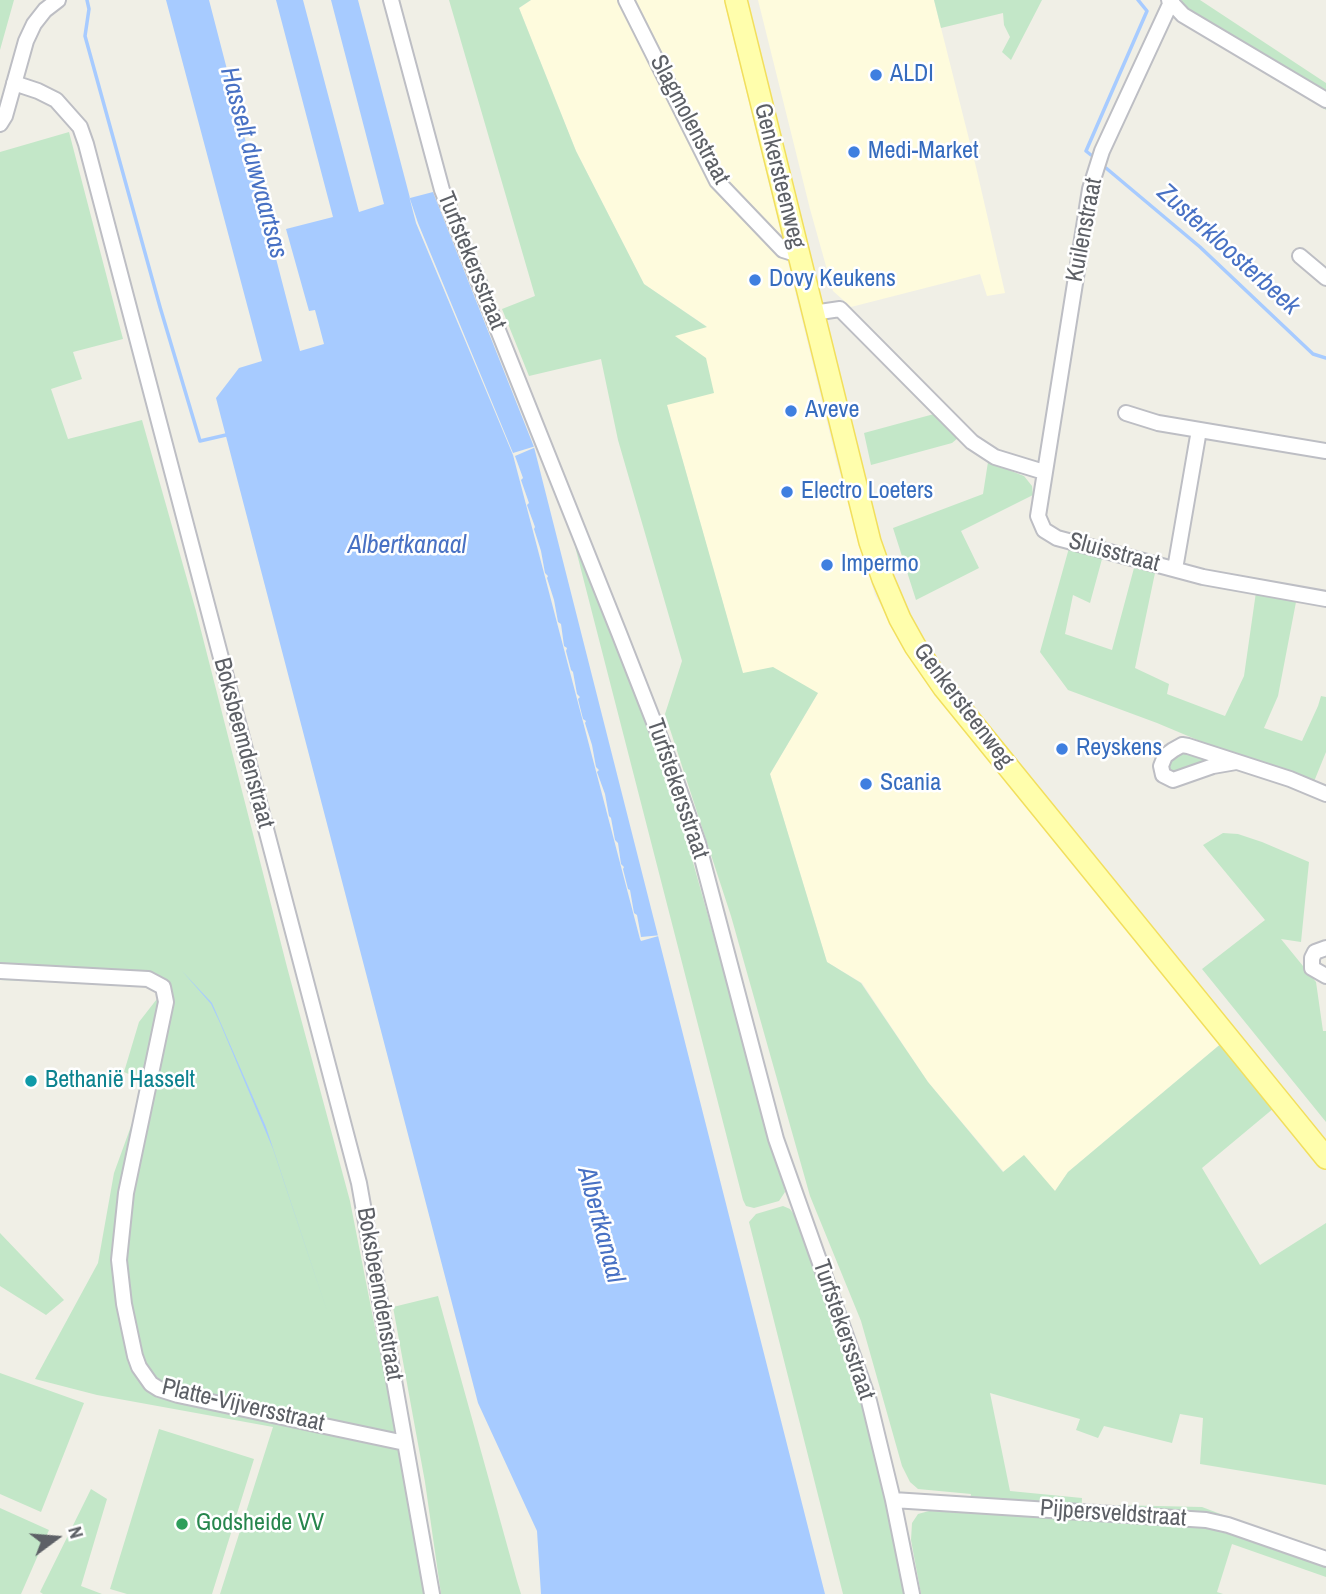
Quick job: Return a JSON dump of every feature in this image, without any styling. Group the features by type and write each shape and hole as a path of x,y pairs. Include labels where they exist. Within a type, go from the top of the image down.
{"main road":[{"name":"Genkersteenweg","path":"736,0 870,542 890,596 915,646 944,688 1326,1158"}],"street":[{"path":"0,124 5,116 26,41 34,24 45,10 58,0"},
{"name":"Turfstekersstraat","path":"391,0 442,190 620,633 698,843 776,1139 869,1401 912,1594"},
{"name":"Slagmolenstraat","path":"626,0 718,181 783,250 799,255"},
{"path":"1170,1 1183,15 1326,100"},
{"name":"Kuilenstraat","path":"1044,472 1090,189 1102,151 1170,1"},
{"name":"Boksbeemdenstraat","path":"14,83 56,100 80,127 86,144 359,1183 405,1443"},
{"path":"1300,256 1326,278"},
{"path":"813,313 840,309 972,442 995,457 1044,472"},
{"path":"1126,413 1158,423 1326,452"},
{"path":"1175,569 1199,430"},
{"name":"Sluisstraat","path":"1044,472 1038,516 1044,530 1057,538 1175,569 1326,599"},
{"path":"1236,762 1326,794"},
{"path":"1326,948 1315,952 1312,968 1326,976"},
{"name":"Platte-Vijversstraat","path":"0,971 148,979 163,987 166,1002 126,1193 119,1260 124,1304 139,1367 151,1384 159,1390 405,1443"},
{"path":"405,1443 432,1594"},
{"name":"Pijpersveldstraat","path":"893,1500 1206,1520 1326,1559"}],"shaded area":[{"path":"531,0 724,0 837,463 875,595 909,655 978,748 1223,1042 1068,1172 1055,1191 1004,1172 928,1082 862,983 827,962 770,774 818,693 743,674 667,405 674,335 706,326 644,284 576,151 519,8"},
{"path":"758,0 934,0 1005,293 987,296 980,274 851,307 833,291"}],"green space":[{"path":"0,0 14,0 0,50"},
{"path":"449,0 531,0 519,8 576,151 644,284 707,327 675,336 706,358 714,393 667,405 743,673 773,667 818,693 770,774 827,962 861,983 928,1082 1003,1172 1024,1155 1055,1191 1068,1172 1223,1042 1274,1108 1202,1168 1260,1265 1326,1223 1326,1485 1200,1464 1203,1418 1180,1414 1172,1443 1104,1426 1098,1438 1076,1430 1080,1419 990,1393 1010,1491 1082,1498 1081,1516 1111,1519 1112,1505 1202,1507 1326,1554 1326,1577 1232,1544 1217,1592 1223,1594 921,1594 911,1540 912,1523 918,1514 929,1511 968,1512 971,1494 918,1489 910,1482 902,1466 861,1321 810,1196 731,916 665,714 682,661 618,440 601,359 529,376 502,309 535,296"},
{"path":"934,0 1042,0 1011,60 1002,52 1010,37 1004,25 1003,13 941,28"},
{"path":"1182,0 1200,0 1326,83 1326,110 1176,14"},
{"path":"69,132 123,339 73,352 82,379 51,389 68,439 142,420 196,611 350,1201 424,1594 220,1594 273,1427 97,1395 35,1379 98,1263 114,1173 147,1082 124,1072 139,1022 167,986 0,980 0,152"},
{"path":"934,414 958,438 952,443 871,465 864,433"},
{"path":"988,462 1024,476 1032,486 1033,495 961,531 979,568 916,600 893,528 983,494"},
{"path":"568,519 675,798 784,1187 785,1192 779,1201 754,1208 746,1206 743,1200"},
{"path":"1069,548 1102,559 1090,603 1073,595 1065,634 1112,650 1134,568 1155,573 1135,668 1169,684 1167,694 1225,716 1244,676 1256,592 1296,602 1278,696 1264,728 1302,741 1321,696 1326,697 1326,752 1313,784 1289,771 1219,749 1068,690 1040,652"},
{"path":"1182,749 1212,759 1171,774 1166,764"},
{"path":"1223,833 1238,834 1262,842 1309,862 1301,942 1281,939 1316,982 1323,1031 1326,1031 1326,1122 1202,969 1265,920 1203,845"},
{"path":"783,1206 790,1209 796,1217 865,1412 907,1594 843,1594 749,1222 756,1214"},
{"path":"0,1233 64,1300 46,1315 0,1286"},
{"path":"438,1296 521,1594 441,1594 425,1482 393,1307"},
{"path":"0,1373 84,1403 41,1512 0,1494"},
{"name":"Godsheide VV","path":"159,1429 254,1459 212,1594 127,1594 110,1589"},
{"path":"91,1489 107,1499 81,1586 102,1594 43,1594 40,1592"},
{"path":"0,1508 49,1530 21,1594 0,1594"}],"water":[{"name":"Albertkanaal","path":"166,0 209,0 300,351 324,344 315,310 309,311 286,229 333,217 276,0 303,0 359,212 384,204 331,0 358,0 410,198 433,192 534,447 825,1594 541,1594 537,1531 478,1403 216,398 239,368 262,361"},
{"path":"182,971 212,1003 266,1127 327,1311 273,1149 220,1023 211,1004"}],"pier":[{"path":"409,196 513,453 536,446 515,456 523,478 521,480 529,503 527,505 548,576 558,622 561,624 564,646 567,648 577,694 580,697 578,699 583,719 586,721 641,937 662,935 641,941 640,939 513,455 416,223"}],"waterway":[{"path":"87,0 89,9 85,36 200,441 226,435"},
{"name":"Zusterkloosterbeek","path":"1091,155 1086,151 1147,11 1138,0"},
{"name":"Zusterkloosterbeek","path":"1106,168 1200,247 1313,354 1326,358"}],"place":[{"name":"ALDI","path":"876,75"},
{"name":"Medi-Market","path":"854,152"},
{"name":"Dovy Keukens","path":"755,280"},
{"name":"Aveve","path":"791,411"},
{"name":"Electro Loeters","path":"787,492"},
{"name":"Impermo","path":"827,565"},
{"name":"Reyskens","path":"1062,749"},
{"name":"Scania","path":"866,784"},
{"name":"Bethanië Hasselt","path":"31,1081"},
{"name":"Godsheide VV","path":"182,1524"}],"water label":[{"name":"Hasselt duwvaartsas","path":"253,163"}]}
